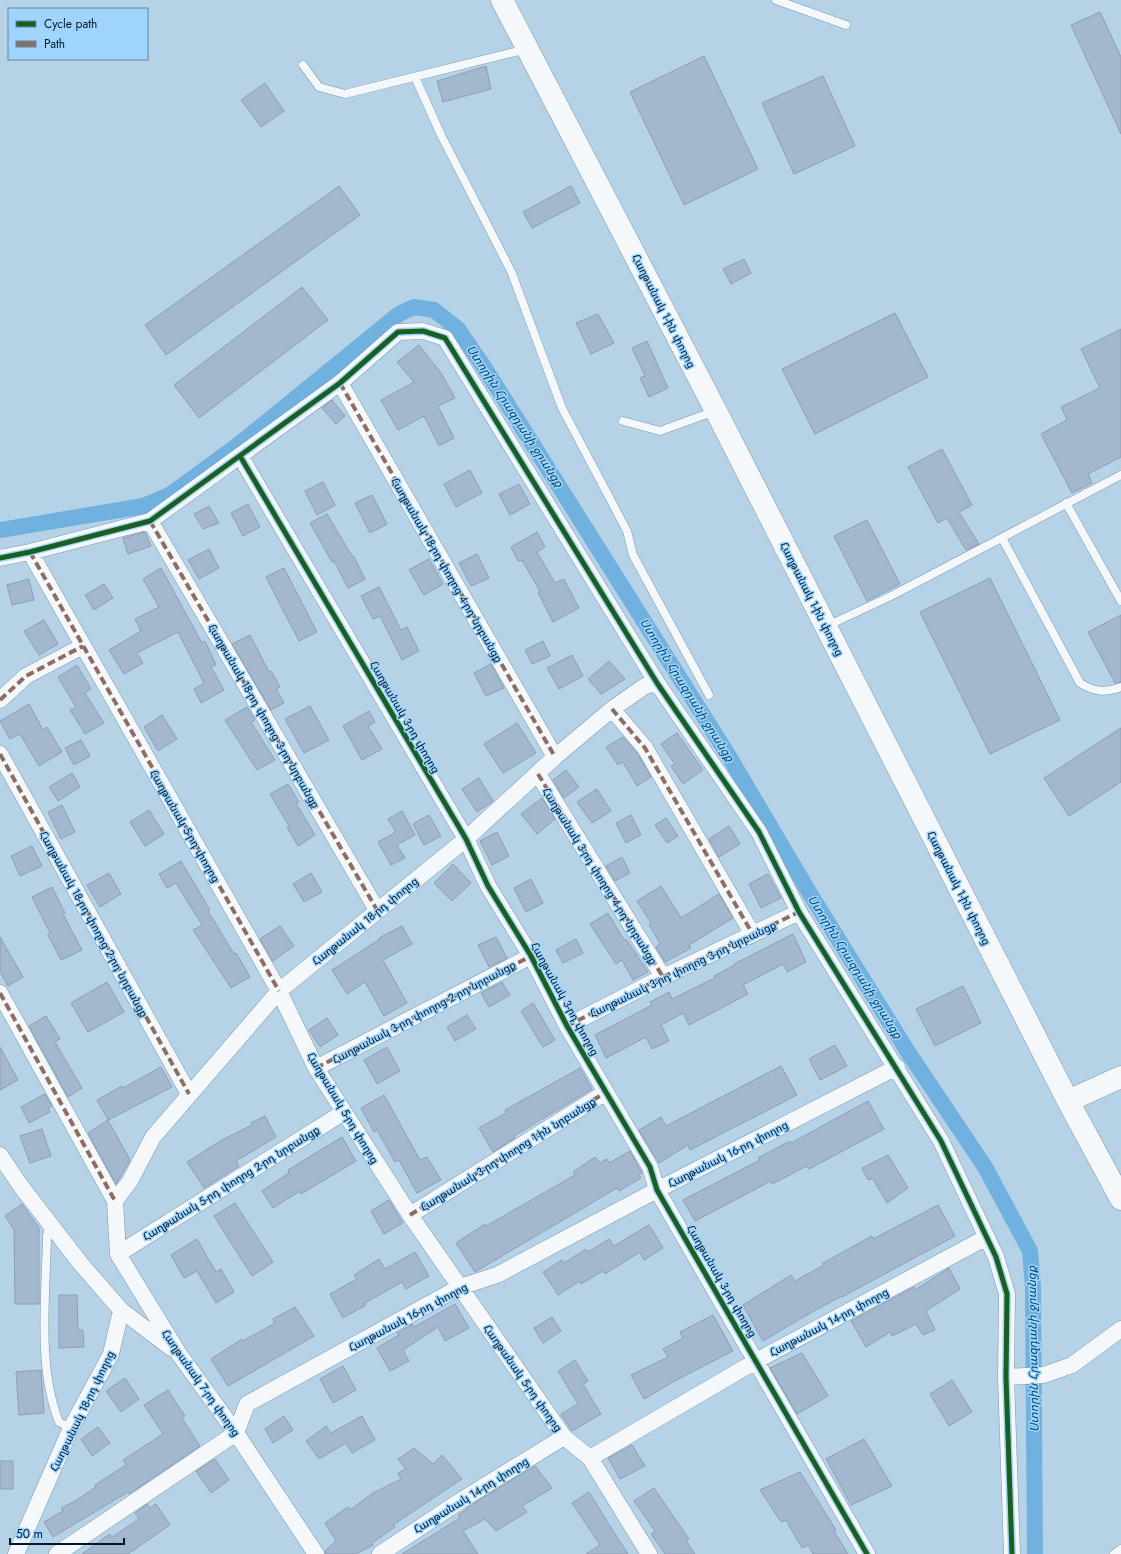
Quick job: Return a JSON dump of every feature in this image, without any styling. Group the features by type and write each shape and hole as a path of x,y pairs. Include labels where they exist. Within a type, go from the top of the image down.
{"main road":[{"name":"Հաղթանակ 1-ին փողոց","path":"502,0 716,411 1068,1101 1121,1199"},
{"path":"1068,1101 1121,1077"}],"street":[{"path":"0,558 30,552 150,521 340,383 398,332 422,332 445,338 658,684 759,832 799,912 897,1067 941,1141 996,1257 1007,1294 1006,1377 1012,1554"},
{"name":"Հաղթանակ 18-րդ փողոց 4-րդ նրբանցք","path":"340,383 555,757"},
{"name":"Հաղթանակ 3-րդ փողոց","path":"240,456 466,839 488,886 531,956 567,1026 650,1167 658,1190 867,1554"},
{"name":"Հաղթանակ 18-րդ փողոց 3-րդ նրբանցք","path":"150,521 377,910"},
{"name":"Հաղթանակ 5-րդ փողոց","path":"30,552 279,991 316,1068 410,1215 564,1437 590,1458 649,1554"},
{"path":"0,700 26,676 83,646"},
{"name":"Հաղթանակ 18-րդ փողոց","path":"115,1201 130,1182 153,1137 279,991 466,839 555,757 612,709 645,686 658,684"},
{"path":"612,709 645,748 752,933"},
{"name":"Հաղթանակ 18-րդ փողոց 2-րդ նրբանցք","path":"0,754 189,1094"},
{"name":"Հաղթանակ 3-րդ փողոց 4-րդ նրբանցք","path":"538,774 663,977"},
{"name":"Հաղթանակ 3-րդ փողոց 3-րդ նրբանցք","path":"567,1026 752,933 799,912"},
{"name":"Հաղթանակ 3-րդ փողոց 2-րդ նրբանցք","path":"316,1068 531,956"},
{"path":"0,993 115,1201"},
{"name":"Հաղթանակ 16-րդ փողոց","path":"236,1433 247,1404 460,1287 497,1274 897,1067"},
{"name":"Հաղթանակ 3-րդ փողոց 1-ին նրբանցք","path":"410,1215 606,1092"},
{"name":"Հաղթանակ 5-րդ փողոց 2-րդ նրբանցք","path":"118,1254 344,1112"},
{"path":"0,1155 20,1185 81,1264 122,1310 179,1354"},
{"name":"Հաղթանակ 7-րդ փողոց","path":"115,1201 118,1254 179,1354 236,1433 316,1554"},
{"name":"Հաղթանակ 14-րդ փողոց","path":"590,1458 756,1361 987,1238"},
{"name":"Հաղթանակ 18-րդ փողոց","path":"16,1554 71,1428 111,1354 122,1310"},
{"path":"1006,1377 1044,1375 1072,1365 1121,1329"},
{"path":"57,1554 236,1433"},
{"name":"Հաղթանակ 14-րդ փողոց","path":"380,1554 460,1501 564,1437"}],"lane":[{"path":"776,0 846,25"},
{"path":"303,65 319,87 345,94 528,49"},
{"path":"415,77 511,271 562,408 626,531 632,555 709,695"},
{"path":"623,421 660,431 716,411"},
{"path":"826,626 891,596 1066,503 1121,476"},
{"path":"1066,503 1121,600"},
{"path":"1002,538 1080,684 1100,692 1121,687"},
{"path":"50,1224 47,1236 45,1349 52,1405 59,1422 71,1428"},
{"path":"1114,1554 1121,1549"}],"building":[{"path":"1100,12 1121,57 1121,134 1071,25"},
{"path":"704,56 758,169 684,205 630,92"},
{"path":"486,66 491,89 443,102 437,81"},
{"path":"823,76 855,146 794,174 762,103"},
{"path":"265,83 284,111 261,127 241,100"},
{"path":"339,186 360,215 166,355 145,325"},
{"path":"571,186 580,203 532,228 523,212"},
{"path":"744,259 751,273 731,284 723,269"},
{"path":"302,287 328,320 199,418 174,385"},
{"path":"895,313 928,377 815,434 782,369"},
{"path":"598,314 614,343 591,354 576,323"},
{"path":"1121,329 1121,457 1088,474 1092,483 1072,493 1041,434 1067,420 1061,407 1100,388 1081,349"},
{"path":"647,341 668,388 649,397 640,378 645,376 632,348"},
{"path":"419,345 441,373 455,398 438,406 454,438 439,446 424,416 398,430 381,400 414,382 397,362"},
{"path":"332,400 345,416 336,424 322,408"},
{"path":"942,449 972,505 959,512 979,544 966,550 947,518 938,523 908,467"},
{"path":"470,470 482,493 456,507 444,484"},
{"path":"323,482 335,505 317,515 305,491"},
{"path":"519,484 530,504 510,515 499,494"},
{"path":"372,495 387,524 370,533 355,503"},
{"path":"248,504 260,527 243,536 231,513"},
{"path":"209,506 219,523 203,529 194,514"},
{"path":"327,514 352,556 353,555 365,579 348,588 334,561 332,562 310,523"},
{"path":"867,520 900,584 867,601 834,536"},
{"path":"145,532 151,546 128,554 123,538"},
{"path":"537,532 545,547 537,552 555,583 564,579 579,608 553,622 538,592 540,591 522,560 518,561 511,547"},
{"path":"209,549 219,568 199,579 188,560"},
{"path":"477,554 489,578 471,586 459,563"},
{"path":"429,559 443,584 424,595 409,570"},
{"path":"161,568 202,643 205,641 216,665 211,667 224,690 201,703 194,689 204,683 178,632 137,653 143,663 124,674 109,650 141,631 135,619 159,607 143,579"},
{"path":"284,568 317,632 299,641 266,577"},
{"path":"990,578 1060,720 990,754 920,612"},
{"path":"29,579 34,600 12,605 7,585"},
{"path":"104,584 113,598 94,610 85,595"},
{"path":"379,587 401,630 407,627 419,651 402,660 380,616 373,619 361,596"},
{"path":"1121,615 1121,682 1115,683 1088,632"},
{"path":"44,620 58,644 39,655 24,631"},
{"path":"250,635 269,672 271,671 280,687 276,689 284,703 271,710 232,644"},
{"path":"543,641 550,656 532,664 525,650"},
{"path":"572,655 583,676 559,689 547,668"},
{"path":"609,661 625,679 601,694 588,679"},
{"path":"491,664 504,688 486,696 474,673"},
{"path":"77,665 91,689 85,693 104,723 85,734 70,710 76,707 58,677"},
{"path":"29,704 43,730 47,727 62,752 39,766 20,734 10,739 0,721"},
{"path":"310,706 329,740 304,753 285,719"},
{"path":"247,707 255,720 251,722 275,760 257,770 225,720"},
{"path":"369,711 375,722 368,726 382,749 362,760 343,726"},
{"path":"162,715 177,739 158,751 144,727"},
{"path":"517,723 536,753 503,773 484,744"},
{"path":"1121,728 1121,782 1069,816 1044,778"},
{"path":"677,733 703,770 683,784 671,766 675,764 661,744"},
{"path":"623,737 637,753 651,777 637,786 623,762 618,765 606,747"},
{"path":"81,740 90,756 74,765 65,748"},
{"path":"566,770 579,787 564,798 553,780"},
{"path":"72,773 80,787 58,801 49,787"},
{"path":"479,778 493,801 477,812 462,789"},
{"path":"288,784 299,802 296,803 315,835 298,846 287,827 289,826 270,794"},
{"path":"597,789 611,811 592,823 577,802"},
{"path":"542,798 555,819 537,834 521,814"},
{"path":"62,805 75,832 61,839 48,812"},
{"path":"149,810 164,834 145,846 130,822"},
{"path":"402,811 415,835 397,845 405,858 391,865 378,842 396,832 388,819"},
{"path":"429,815 441,836 424,845 413,824"},
{"path":"631,815 641,835 626,843 616,823"},
{"path":"666,818 678,836 667,843 655,825"},
{"path":"729,826 740,844 719,857 709,839"},
{"path":"497,832 509,856 492,865 480,841"},
{"path":"32,846 42,866 20,876 11,856"},
{"path":"622,857 630,873 615,881 606,866"},
{"path":"181,861 210,910 208,911 250,977 231,988 193,930 202,925 176,883 167,888 159,874"},
{"path":"453,864 471,883 452,901 434,883"},
{"path":"109,873 121,894 100,907 87,885"},
{"path":"311,873 322,892 304,902 293,884"},
{"path":"768,874 781,898 761,908 749,884"},
{"path":"531,879 543,903 526,912 514,888"},
{"path":"661,886 681,918 719,894 733,918 689,945 691,948 665,962 656,947 660,944 649,924 651,923 637,901"},
{"path":"52,887 65,913 63,914 82,950 61,960 48,935 50,933 32,897"},
{"path":"608,913 624,940 626,939 648,972 633,980 622,960 616,964 590,924"},
{"path":"280,926 294,946 273,961 260,939"},
{"path":"402,926 412,944 383,960 407,1003 384,1016 365,982 347,994 332,970 380,939 379,938"},
{"path":"793,934 806,962 787,972 783,964 743,985 748,994 689,1025 683,1013 661,1025 669,1041 652,1049 646,1037 606,1058 595,1035 652,1005 650,1002 669,992 672,999 715,978 714,976 735,965 734,964"},
{"path":"0,937 23,977 8,986 0,972"},
{"path":"496,937 507,958 489,967 478,945"},
{"path":"576,939 583,953 563,963 556,950"},
{"path":"107,982 124,1012 88,1032 71,1003"},
{"path":"502,982 510,995 489,1007 481,993"},
{"path":"963,986 981,1023 935,1046 916,1009"},
{"path":"533,1003 555,1040 543,1047 521,1011"},
{"path":"467,1015 476,1029 455,1041 447,1027"},
{"path":"46,1016 60,1039 55,1042 82,1088 68,1097 29,1026"},
{"path":"327,1018 338,1035 320,1047 309,1030"},
{"path":"835,1045 847,1066 820,1080 809,1059"},
{"path":"0,1047 18,1080 0,1090"},
{"path":"387,1047 400,1071 377,1084 364,1060"},
{"path":"781,1066 797,1095 690,1150 688,1145 659,1163 639,1130 661,1117 666,1126"},
{"path":"161,1067 172,1087 108,1120 97,1100 122,1086 123,1088"},
{"path":"580,1068 592,1089 514,1136 515,1138 493,1152 479,1128 506,1113 505,1110"},
{"path":"45,1094 52,1106 48,1108 50,1112 29,1123 21,1107"},
{"path":"384,1095 420,1160 427,1157 441,1180 417,1193 399,1160 395,1162 377,1130 374,1132 361,1108"},
{"path":"868,1101 884,1129 809,1169 807,1166 772,1184 771,1181 695,1221 683,1200 760,1160 758,1158 790,1141 791,1143"},
{"path":"265,1116 276,1137 236,1161 239,1166 204,1188 187,1162"},
{"path":"108,1120 130,1160 116,1184 88,1133"},
{"path":"42,1129 51,1156 30,1163 20,1136"},
{"path":"342,1137 356,1161 301,1194 300,1191 273,1208 262,1191 289,1173 288,1170"},
{"path":"630,1151 642,1173 639,1175 641,1178 619,1191 617,1188 475,1272 456,1243 485,1224 486,1226 575,1175 573,1172 595,1157 600,1163 607,1159 609,1163"},
{"path":"888,1155 908,1188 887,1203 873,1179 868,1180 862,1168"},
{"path":"389,1200 403,1223 384,1234 371,1211"},
{"path":"235,1203 273,1262 252,1276 214,1216"},
{"path":"22,1204 39,1228 39,1304 15,1304 14,1230 5,1216"},
{"path":"938,1205 955,1236 812,1312 763,1341 743,1305 791,1275 795,1281 824,1265 823,1263 872,1236 873,1239"},
{"path":"649,1225 663,1248 644,1260 640,1252 605,1274 603,1271 581,1284 580,1281 558,1295 543,1272 562,1260 564,1263 586,1249 588,1252 609,1239 614,1246"},
{"path":"197,1239 216,1272 221,1269 234,1292 216,1303 197,1271 184,1278 171,1255"},
{"path":"415,1252 429,1276 406,1289 402,1282 365,1303 366,1305 343,1318 330,1294 357,1279 354,1275 379,1259 385,1269"},
{"path":"949,1268 960,1289 926,1311 935,1330 923,1335 916,1324 892,1336 890,1332 866,1347 851,1321 914,1287 915,1290"},
{"path":"59,1295 77,1295 78,1330 83,1330 84,1347 59,1348"},
{"path":"455,1304 469,1328 445,1341 438,1327 403,1350 409,1361 390,1371 377,1348 399,1335 397,1333 412,1324 414,1327"},
{"path":"295,1307 314,1336 228,1386 211,1359 242,1339 243,1341 275,1323 273,1319"},
{"path":"713,1315 733,1351 680,1378 644,1399 631,1375 668,1357 663,1349 683,1338 680,1332"},
{"path":"552,1317 561,1331 543,1343 534,1328"},
{"path":"802,1353 828,1396 797,1414 770,1368"},
{"path":"575,1360 588,1381 583,1384 601,1414 572,1431 561,1414 578,1404 558,1371"},
{"path":"343,1366 356,1390 333,1403 320,1379"},
{"path":"41,1370 44,1413 19,1415 16,1372"},
{"path":"125,1378 139,1399 121,1412 106,1391"},
{"path":"952,1380 972,1412 949,1426 930,1394"},
{"path":"168,1390 185,1416 182,1418 200,1446 129,1494 128,1492 53,1537 44,1522 63,1511 61,1508 75,1501 96,1487 95,1485 126,1465 123,1460 163,1434 144,1405"},
{"path":"284,1416 293,1430 273,1443 265,1429"},
{"path":"362,1416 375,1440 352,1453 346,1443 319,1459 306,1441 326,1426 331,1433"},
{"path":"98,1427 110,1443 92,1456 81,1439"},
{"path":"864,1439 892,1486 851,1505 826,1459"},
{"path":"632,1445 645,1466 620,1479 608,1458"},
{"path":"414,1448 433,1464 442,1455 462,1479 393,1525 395,1527 372,1543 373,1545 356,1554 325,1554 325,1551 336,1541 325,1523 348,1507 350,1510 373,1493 401,1479 398,1473 406,1469 398,1459"},
{"path":"215,1459 229,1480 211,1493 196,1471"},
{"path":"0,1461 13,1461 13,1489 0,1489"},
{"path":"535,1466 552,1488 522,1506 527,1512 496,1531 485,1519 463,1531 478,1554 402,1554 460,1518 458,1515 476,1502"},
{"path":"800,1472 836,1530 834,1531 848,1554 813,1554 808,1545 802,1548 786,1520 781,1522 760,1490"},
{"path":"654,1488 689,1539 686,1541 695,1554 665,1554 651,1534 655,1531 634,1501"},
{"path":"589,1492 628,1554 586,1554 600,1545 572,1503"},
{"path":"147,1504 150,1508 156,1504 170,1525 128,1554 82,1554 110,1534 112,1537 139,1519 135,1513"}],"waterway":[{"name":"Ստորին Հրազդանի ջրանցք","path":"0,530 143,506 171,494 238,445 399,314 414,307 434,310 458,329 484,367 730,758 809,892 908,1052 985,1167 1030,1251 1033,1287 1035,1554"}],"marked path":[{"path":"340,383 555,757"},
{"path":"150,521 377,910"},
{"path":"30,552 279,991"},
{"path":"0,700 26,676 83,646"},
{"path":"612,709 645,748 752,933"},
{"path":"0,754 189,1094"},
{"path":"538,774 663,977"},
{"path":"567,1026 663,977 799,912"},
{"path":"316,1068 531,956"},
{"path":"0,993 115,1201"},
{"path":"410,1215 606,1092"}],"cycle path":[{"path":"0,558 30,552 150,521 340,383 398,332 423,331 445,338 657,683 759,832 799,912 941,1141 996,1257 1007,1294 1006,1377 1012,1554"},
{"path":"240,456 466,839 488,886 531,956 567,1026 650,1167 657,1190 867,1554"}]}
